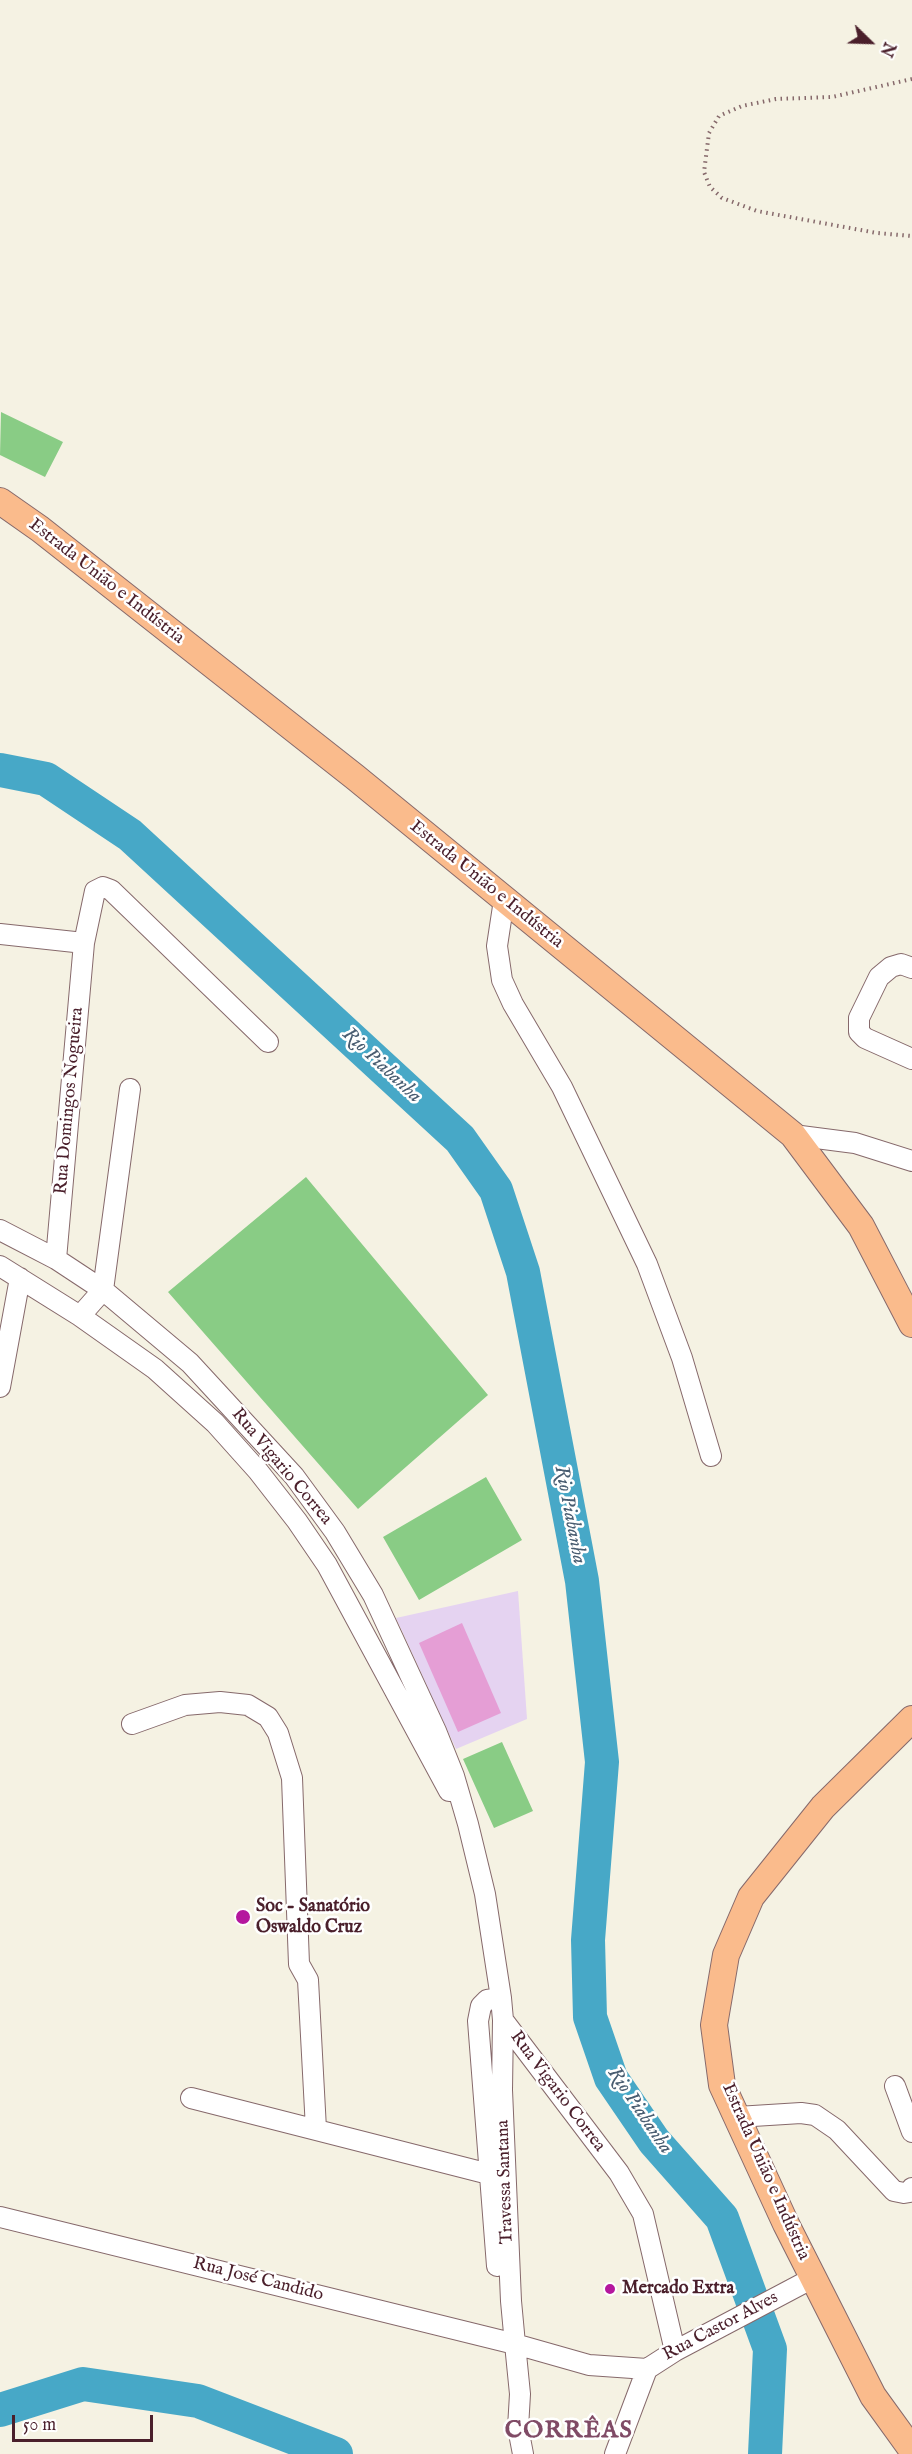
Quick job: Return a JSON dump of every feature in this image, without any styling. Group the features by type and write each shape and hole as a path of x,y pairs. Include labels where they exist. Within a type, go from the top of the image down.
{"main road":[{"name":"Estrada União e Indústria","path":"0,501 50,537 346,770 793,1135 861,1226 912,1324"},
{"name":"Estrada União e Indústria","path":"912,1719 823,1807 751,1897 726,1955 714,2025 722,2085 813,2278 873,2396 912,2450"}],"street":[{"name":"Rua Domingos Nogueira","path":"56,1258 84,943 95,891 103,887 111,890 268,1042"},
{"path":"504,900 496,946 502,980 513,1004 562,1087 647,1264 682,1358 711,1456"},
{"path":"0,934 84,943"},
{"path":"912,968 901,964 891,967 879,978 859,1018 859,1032 865,1038 912,1059"},
{"path":"80,1316 103,1290 130,1089"},
{"path":"793,1135 855,1143 912,1161"},
{"name":"Rua Vigario Correa","path":"0,1230 56,1258 103,1290 190,1363 294,1476 373,1595 436,1731 454,1776 485,1894 503,2020 619,2173 643,2214 675,2351"},
{"name":"Rua Vigario Correa","path":"0,1266 80,1316 155,1369 215,1423 258,1471 327,1564 468,1824"},
{"path":"0,1387 20,1278"},
{"path":"327,1564 350,1558"},
{"path":"132,1724 185,1705 220,1702 248,1705 267,1716 278,1733 292,1778 299,1964 308,1980 316,2129"},
{"path":"501,1998 488,2000 481,2006 478,2021 489,2174 509,2342 520,2394 518,2428 523,2454"},
{"name":"Travessa Santana","path":"503,2020 502,2090 511,2301 509,2342"},
{"path":"502,2090 510,2076 518,2070 535,2070 545,2076"},
{"path":"895,2086 912,2132"},
{"path":"191,2098 489,2174"},
{"path":"737,2117 801,2113 815,2115 837,2130 894,2191 910,2192 912,2188"},
{"name":"Rua José Candido","path":"0,2217 509,2342 589,2365 647,2368"},
{"name":"Rua Castor Alves","path":"615,2454 647,2368 700,2337 813,2278"}],"path":[{"path":"912,79 832,97 776,99 742,106 719,116 709,133 704,172 710,187 722,198 757,212 877,233 912,236"}],"shaded area":[{"path":"518,1591 527,1719 456,1749 396,1618"}],"green space":[{"path":"1,412 63,442 45,477 0,455"},
{"path":"306,1177 488,1395 358,1509 168,1292"},
{"path":"486,1477 522,1540 419,1600 383,1537"},
{"path":"502,1742 533,1811 494,1828 463,1759"}],"building":[{"path":"462,1623 501,1713 458,1732 419,1643"}],"waterway":[{"name":"Rio Piabanha","path":"0,770 46,779 130,835 460,1139 496,1190 523,1272 582,1581 602,1762 588,1940 590,2017 611,2078 654,2141 722,2218 770,2349 765,2454"},
{"path":"0,2410 83,2384 198,2401 336,2454"}],"place":[{"name":"Soc - Sanatório Oswaldo Cruz","path":"243,1917"},
{"name":"Mercado Extra","path":"610,2289"}],"district":[{"name":"CORRÊAS","path":"569,2432"}]}
